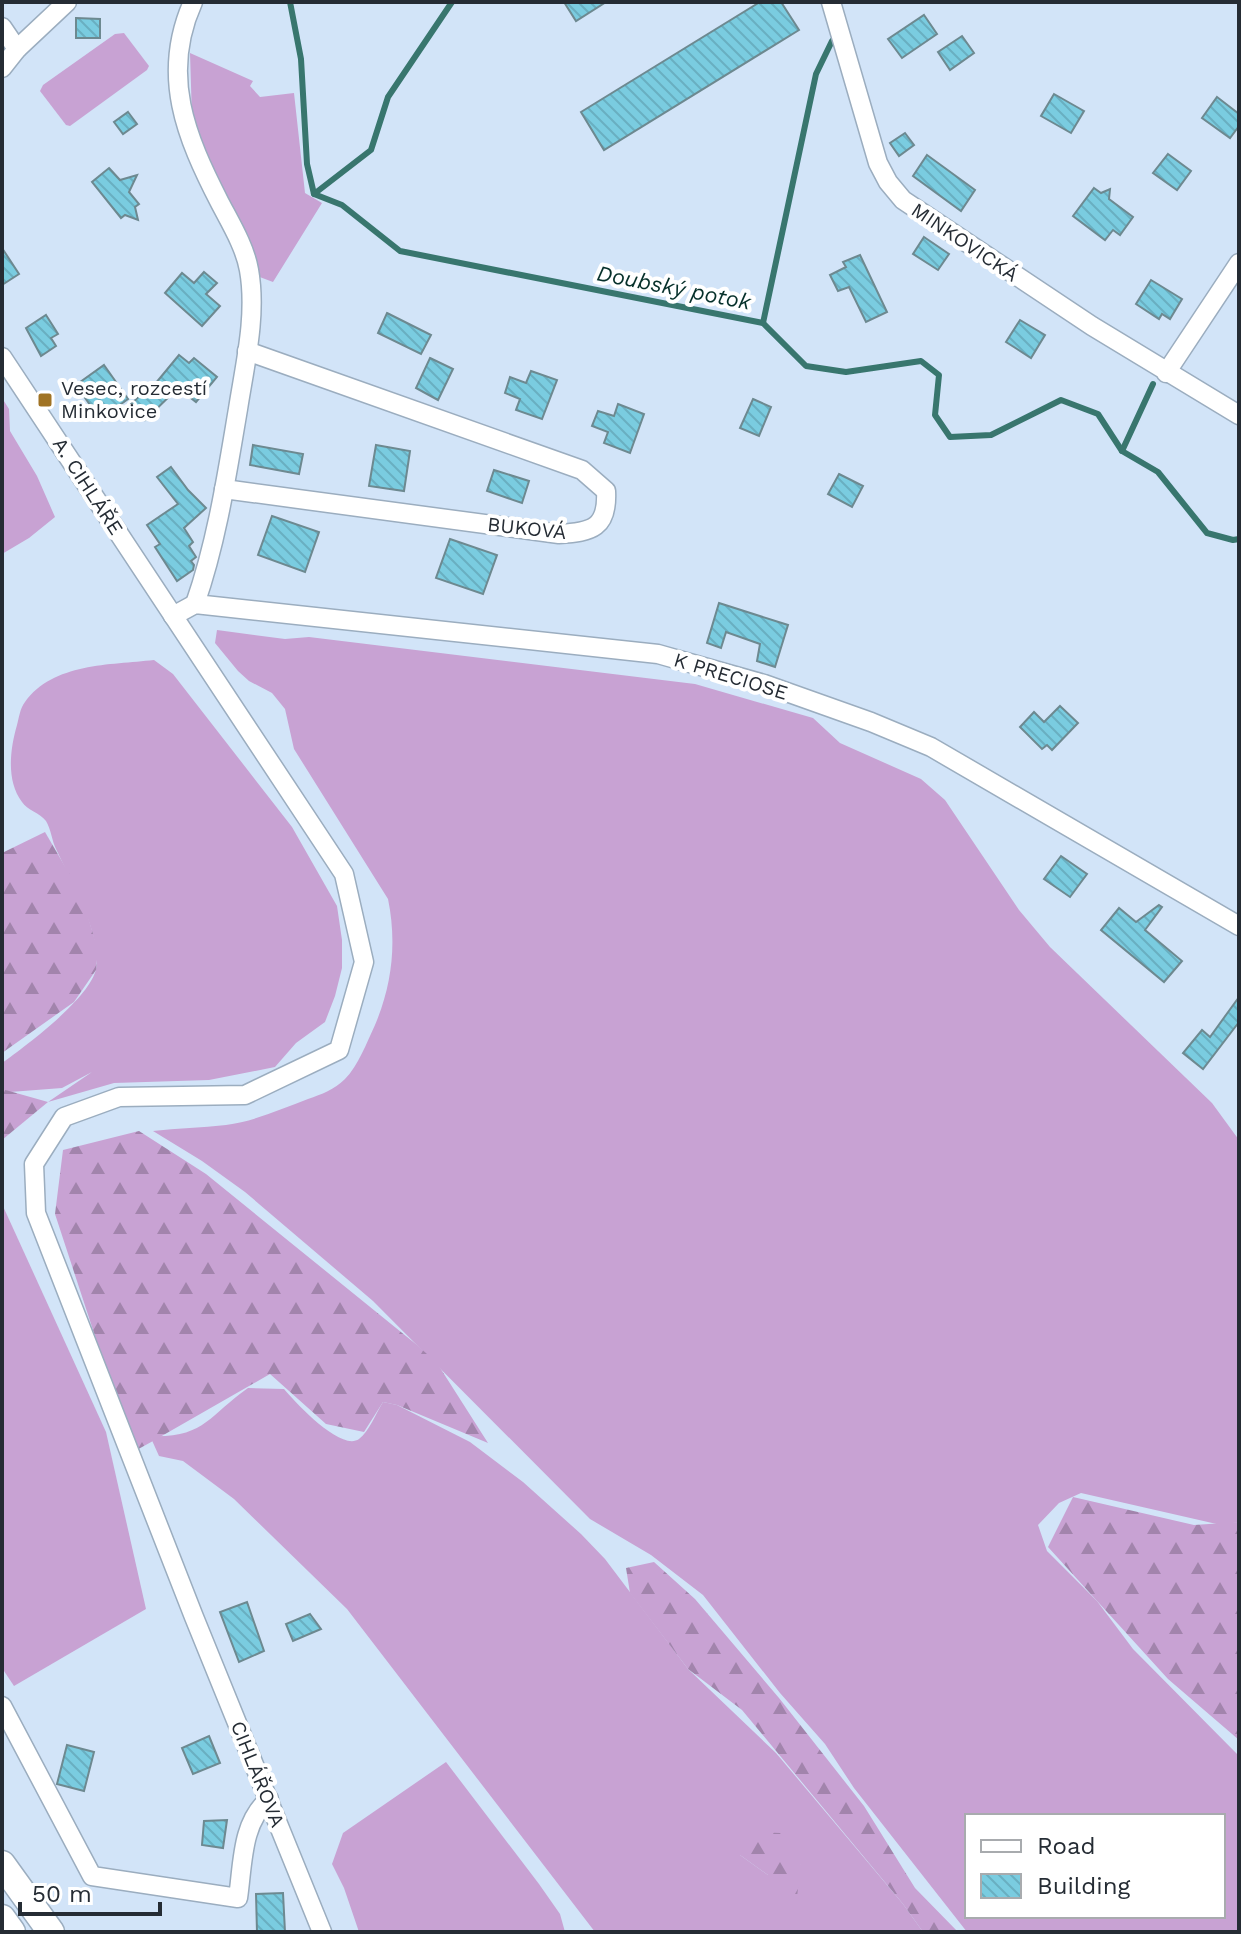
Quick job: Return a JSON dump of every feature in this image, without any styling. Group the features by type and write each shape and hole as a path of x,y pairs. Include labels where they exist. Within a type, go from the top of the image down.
{"highway":[{"path":"2,1864 51,1932"},
{"path":"2,1918 12,1932"}],"street":[{"path":"2,68 17,49 67,2"},
{"path":"173,616 195,604 207,570 247,351 250,308 249,270 235,232 196,156 180,104 178,60 193,2"},
{"name":"MINKOVICKÁ","path":"831,2 878,163 903,200 1166,373 1239,415"},
{"path":"2,27 17,49"},
{"path":"1166,373 1239,263"},
{"name":"BUKOVÁ","path":"224,489 559,534 583,533 601,523 607,509 606,491 582,470 247,351"},
{"name":"A. CIHLÁŘE","path":"2,357 344,874 364,962 339,1050 245,1095 119,1097 64,1117 34,1164 36,1213 194,1617"},
{"name":"K PRECIOSE","path":"195,604 658,654 764,684 931,747 1239,926"},
{"name":"CIHLÁŘOVA","path":"194,1617 322,1932"},
{"path":"2,1706 92,1876 238,1898 249,1825 258,1809 269,1799"}],"green space":[{"path":"124,33 149,66 147,70 70,126 66,125 40,91 43,85 115,34"},
{"path":"190,53 253,81 250,86 260,97 294,93 305,193 322,203 273,282 257,276 248,235 207,160 192,118"},
{"path":"2,398 9,409 10,431 37,476 55,517 2,554"},
{"path":"217,630 285,639 309,637 695,684 813,718 840,743 921,779 945,800 1019,910 1050,947 1212,1103 1239,1140 1239,1522 1221,1525 1081,1493 1059,1503 1038,1525 1047,1551 1097,1601 1133,1649 1239,1756 1239,1932 967,1932 854,1788 825,1744 780,1693 703,1595 651,1555 590,1519 373,1301 245,1192 153,1131 247,1121 337,1086 362,1054 375,1025 389,979 392,932 388,899 294,749 285,709 272,693 249,681 215,643"},
{"path":"154,660 173,674 292,827 337,906 342,968 335,996 325,1022 296,1043 275,1067 209,1080 114,1083 48,1102 92,1072 62,1088 10,1092 2,1089 2,1063 56,1020 82,994 96,969 97,956 90,925 48,824 24,805 13,784 11,754 21,710 37,689 67,673 101,665"},
{"path":"45,832 81,894 98,950 96,970 74,1002 2,1053 2,853"},
{"path":"2,1089 48,1102 2,1140"},
{"path":"139,1131 206,1174 417,1345 437,1363 488,1443 383,1402 364,1432 326,1424 270,1374 160,1437 151,1437 153,1441 133,1452 55,1214 63,1150"},
{"path":"2,1204 106,1432 146,1609 14,1686 2,1668"},
{"path":"248,1388 284,1389 319,1424 351,1441 359,1439 366,1432 383,1402 397,1405 470,1442 523,1482 605,1559 688,1669 776,1753 923,1932 595,1932 347,1609 234,1499 183,1461 159,1456 150,1436 168,1436 195,1429","holes":["740,1855 801,1864 768,1875"]},
{"path":"1073,1497 1194,1525 1239,1522 1239,1740 1168,1679 1048,1547"},
{"path":"654,1562 695,1599 779,1698 864,1806 915,1888 958,1932 923,1932 742,1710 688,1669 630,1593 626,1568"},
{"path":"446,1762 560,1914 565,1932 359,1932 332,1864 343,1833"},
{"path":"755,1832 780,1833 801,1863 797,1897 780,1902 767,1894 768,1875 740,1855 728,1854 725,1839"}],"building":[{"path":"564,2 606,2 576,21"},
{"path":"760,2 781,2 799,30 604,150 581,112"},
{"path":"924,15 937,34 902,58 888,39"},
{"path":"76,18 100,19 100,38 76,38"},
{"path":"962,36 974,53 950,70 938,52"},
{"path":"1054,94 1084,111 1071,133 1041,116"},
{"path":"1217,97 1239,114 1239,126 1230,138 1202,118"},
{"path":"128,112 137,124 123,134 114,122"},
{"path":"905,133 914,145 899,156 890,143"},
{"path":"1168,154 1191,171 1177,190 1153,173"},
{"path":"927,155 975,190 961,211 913,176"},
{"path":"109,168 120,180 137,175 129,192 139,204 135,207 138,220 125,215 121,218 92,182"},
{"path":"1094,188 1101,193 1110,189 1109,199 1133,217 1120,235 1113,230 1105,240 1073,216"},
{"path":"924,237 949,254 938,270 913,254"},
{"path":"2,248 19,274 2,285"},
{"path":"860,255 887,312 866,322 849,287 838,291 830,275 846,267 843,262"},
{"path":"204,272 217,283 206,294 220,306 202,326 165,293 182,273 194,283"},
{"path":"1151,280 1182,299 1170,319 1162,314 1159,319 1136,304"},
{"path":"387,313 431,335 421,354 378,333"},
{"path":"46,315 58,334 51,338 56,346 41,356 26,328"},
{"path":"1020,320 1045,335 1031,358 1006,342"},
{"path":"179,355 189,363 194,358 217,377 196,402 178,388 145,420 131,404 144,392 146,395"},
{"path":"430,358 453,369 438,400 416,388"},
{"path":"104,365 128,399 100,419 76,385"},
{"path":"531,371 557,380 542,419 516,410 520,399 505,393 510,377 526,383"},
{"path":"753,399 771,407 759,436 740,428"},
{"path":"618,404 644,414 630,453 604,443 608,432 592,426 598,411 614,416"},
{"path":"253,445 303,454 299,474 250,465"},
{"path":"376,445 410,451 404,491 369,486"},
{"path":"171,467 206,508 184,528 193,542 189,546 196,557 191,561 193,570 177,581 155,547 160,544 147,525 178,504 157,477"},
{"path":"494,470 529,481 522,503 487,491"},
{"path":"839,474 863,486 852,507 828,494"},
{"path":"272,516 319,532 305,572 258,555"},
{"path":"450,539 497,555 483,594 436,578"},
{"path":"719,603 788,625 775,667 757,661 760,644 726,632 721,648 707,643"},
{"path":"1060,706 1078,723 1052,750 1047,745 1042,749 1020,727 1034,712 1044,722"},
{"path":"1061,856 1087,874 1070,897 1044,879"},
{"path":"1159,905 1162,907 1145,930 1182,961 1164,982 1101,930 1119,908 1136,922"},
{"path":"1239,997 1239,1022 1203,1069 1183,1053 1202,1030 1210,1037"},
{"path":"247,1602 264,1651 239,1662 220,1612"},
{"path":"310,1614 321,1629 293,1641 286,1624"},
{"path":"209,1736 220,1763 193,1774 182,1748"},
{"path":"67,1745 94,1752 84,1791 57,1784"},
{"path":"227,1820 223,1848 202,1845 204,1821"},
{"path":"283,1893 285,1932 257,1932 256,1894"}],"waterway":[{"name":"Doubský potok","path":"290,2 301,59 307,164 314,194 342,205 400,251 763,323 806,366 846,372 921,361 939,375 935,415 950,437 991,435 1061,400 1098,414 1122,451 1158,472 1207,533 1239,539"},
{"path":"314,194 371,150 388,97 452,2"},
{"path":"763,323 816,74 832,41"},
{"path":"1122,451 1153,384"}],"place":[{"name":"Vesec, rozcestí Minkovice","path":"45,400"}]}
